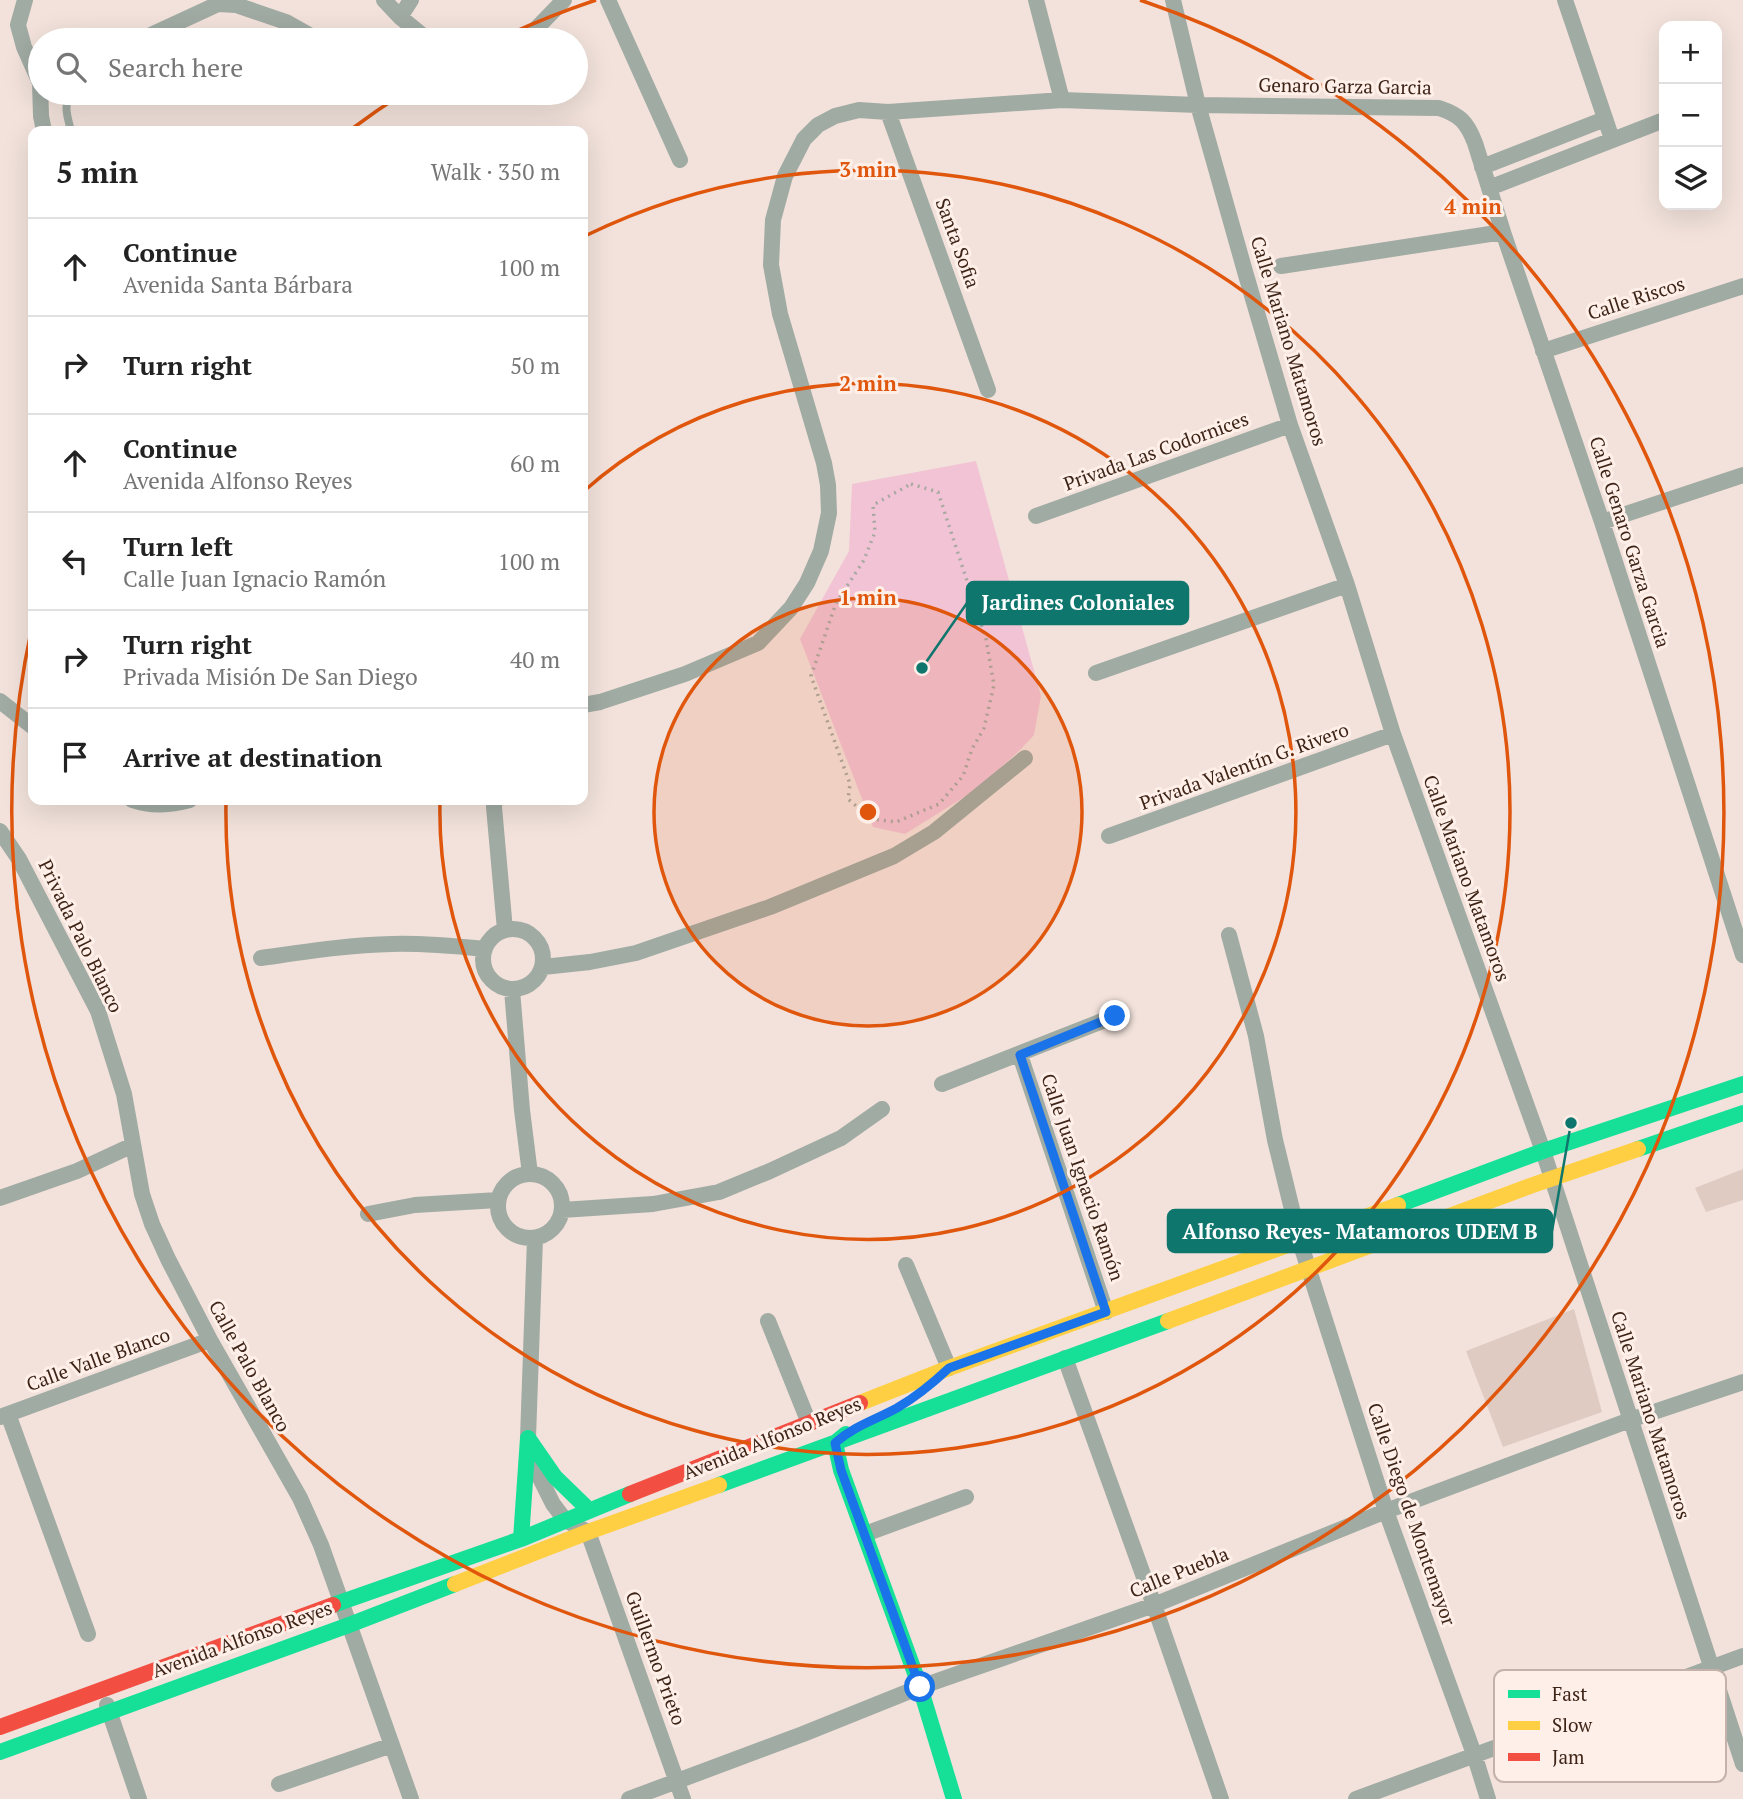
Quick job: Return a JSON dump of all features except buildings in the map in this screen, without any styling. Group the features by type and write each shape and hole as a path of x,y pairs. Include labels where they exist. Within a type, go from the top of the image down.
{"main road":[{"name":"Avenida Alfonso Reyes","path":"0,1727 521,1539 949,1368 1543,1151 1743,1084"},
{"name":"Avenida Alfonso Reyes","path":"0,1752 349,1625 588,1532 1552,1178 1743,1113"},
{"path":"949,1368 919,1394 852,1430 835,1443 841,1470 920,1687 954,1799"},
{"path":"528,1438 546,1468 589,1510"},
{"path":"521,1539 528,1438"}],"street":[{"path":"25,0 18,25 28,56"},
{"path":"384,0 413,28"},
{"path":"400,17 411,0"},
{"path":"537,28 564,0"},
{"path":"608,0 680,160"},
{"path":"1036,0 1062,100"},
{"name":"Calle Mariano Matamoros","path":"1173,0 1198,106 1290,425 1347,586 1393,734 1543,1151 1713,1670"},
{"path":"1565,0 1612,139"},
{"path":"166,28 218,4 236,5 296,28"},
{"name":"Genaro Garza Garcia","path":"588,704 685,674 758,643 791,608 807,583 821,551 829,513 828,485 780,314 771,265 774,220 785,176 804,139 818,125 835,116 859,110 888,111 1062,100 1198,106 1439,108 1454,113 1463,120 1475,143"},
{"path":"41,105 43,126"},
{"name":"Santa Sofia","path":"888,111 988,390"},
{"path":"1482,167 1605,119"},
{"path":"1489,188 1659,122"},
{"name":"Calle Genaro Garza Garcia","path":"1475,143 1743,955"},
{"path":"1281,267 1503,232"},
{"name":"Calle Riscos","path":"1543,351 1743,286"},
{"name":"Privada Las Codornices","path":"1036,516 1290,425"},
{"path":"1602,522 1743,475"},
{"path":"1096,673 1347,586"},
{"path":"0,701 28,723"},
{"name":"Privada Valentín G. Rivero","path":"1109,836 1393,734"},
{"path":"543,967 590,962 647,950 769,907 894,856 934,832 1025,758"},
{"path":"151,805 172,805"},
{"path":"493,805 505,930"},
{"name":"Privada Palo Blanco","path":"0,831 19,859 97,1011 124,1094 133,1145"},
{"path":"517,929 530,933 539,942 544,954 543,967 539,976 523,989 503,988 495,984 484,968 485,949 496,934 505,930 517,929"},
{"name":"Calle Diego de Montemayor","path":"1230,934 1256,1036 1275,1140 1300,1242 1386,1511 1488,1799"},
{"path":"261,958 390,944 485,949"},
{"path":"512,990 530,1174"},
{"path":"942,1084 1115,1016"},
{"name":"Calle Juan Ignacio Ramón","path":"1020,1055 1106,1312"},
{"path":"562,1210 653,1204 719,1192 841,1138 882,1110"},
{"path":"0,1198 76,1171 133,1145"},
{"name":"Calle Palo Blanco","path":"133,1145 142,1194 168,1259 210,1340 300,1498 321,1545 411,1799"},
{"path":"530,1174 543,1177 554,1185 560,1196 562,1210 559,1220 545,1234 535,1238 523,1238 503,1225 498,1214 498,1200 505,1185 512,1179 530,1174"},
{"path":"368,1214 415,1205 498,1200"},
{"path":"535,1238 528,1438 545,1491 565,1520 588,1532"},
{"path":"906,1265 949,1368"},
{"path":"768,1321 809,1423"},
{"name":"Calle Valle Blanco","path":"4,1416 210,1340"},
{"path":"1065,1358 1221,1799"},
{"name":"Calle Puebla","path":"629,1799 920,1687 1154,1605 1386,1511 1630,1420 1743,1382"},
{"path":"4,1416 88,1634"},
{"path":"865,1534 966,1497"},
{"name":"Guillermo Prieto","path":"588,1532 683,1799"},
{"path":"1704,1670 1743,1656"},
{"path":"102,1690 139,1799"},
{"name":"Calle Mariano Matamoros","path":"1726,1711 1743,1764"},
{"path":"279,1784 392,1745"},
{"path":"1356,1799 1494,1747"}],"lane":[{"path":"67,105 70,126"}],"path":[{"path":"911,484 938,492 986,639 994,685 984,728 972,749 963,776 939,804 896,822 872,818 848,799 850,785 811,676 836,603 864,560 875,532 873,505 911,484"}],"shaded area":[{"path":"976,461 1041,696 1034,735 974,791 905,834 873,827 800,639 849,551 852,484"}],"traffic: fast":[{"path":"1398,1205 1543,1151 1743,1084"},
{"path":"1638,1149 1743,1113"},
{"path":"719,1485 1168,1321"},
{"path":"846,1434 835,1443 841,1470 920,1687 954,1799"},
{"path":"528,1438 555,1477 589,1510"},
{"path":"521,1539 528,1438"},
{"path":"333,1605 521,1539 630,1494"},
{"path":"0,1752 455,1584"}],"traffic: slow":[{"path":"1168,1321 1530,1186 1638,1149"},
{"path":"860,1403 949,1368 1398,1205"},
{"path":"455,1584 719,1485"}],"traffic: jam":[{"path":"630,1494 860,1403"},
{"path":"0,1727 333,1605"}],"place":[{"name":"Jardines Coloniales","path":"922,668"},
{"name":"Alfonso Reyes- Matamoros UDEM B","path":"1571,1123"}],"route":[{"path":"920,1687 841,1470 835,1443 860,1425 897,1408 919,1394 949,1368 1106,1312 1020,1055 1115,1016"}]}
